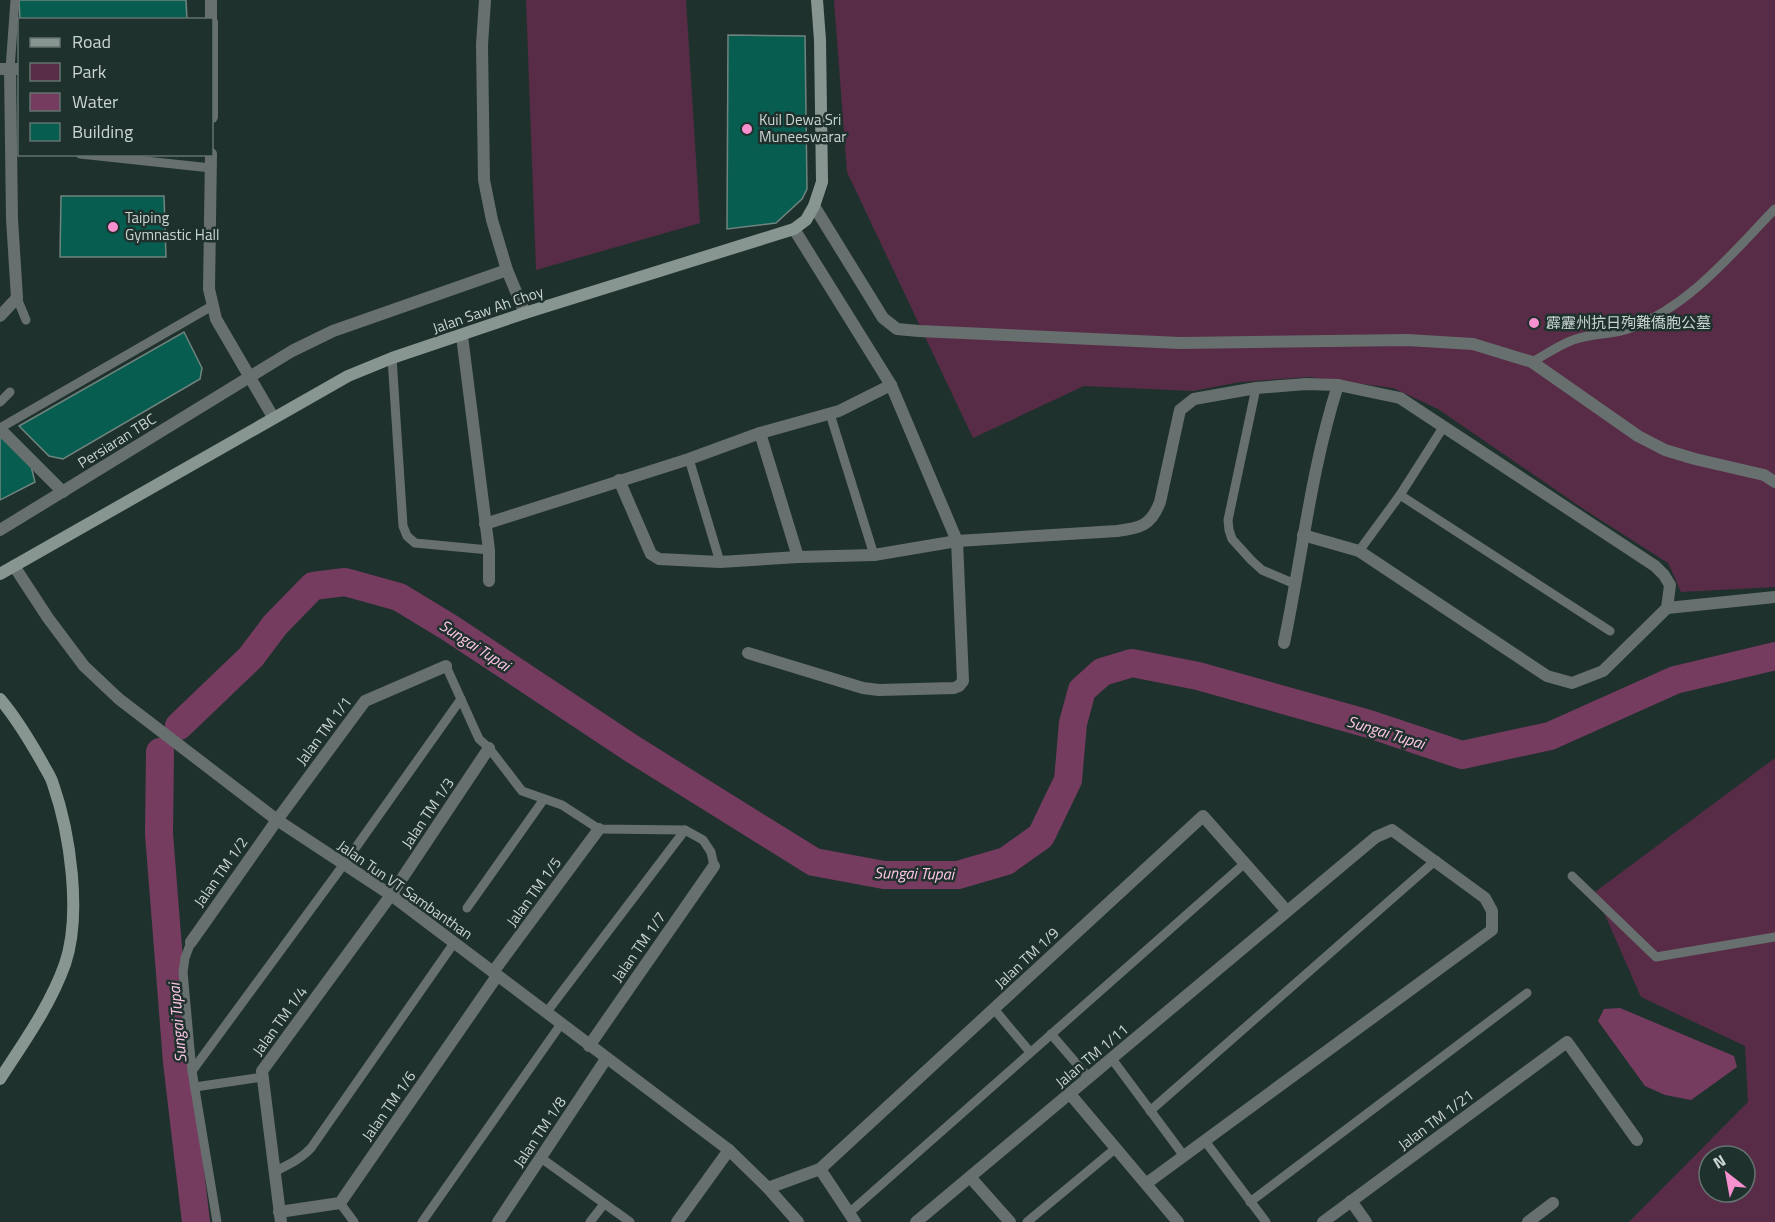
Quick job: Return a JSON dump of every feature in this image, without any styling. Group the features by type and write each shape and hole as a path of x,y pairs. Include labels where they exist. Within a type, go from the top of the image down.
{"street":[{"path":"211,0 212,18"},
{"path":"485,0 482,45 484,180 492,220 507,270 525,313"},
{"path":"748,653 863,688 879,690 954,688 963,681 957,541 891,385 794,229 806,220 814,206 822,182 820,40 817,0"},
{"path":"0,316 17,298 6,219 16,148 10,69"},
{"path":"211,156 209,289 212,306 216,319 273,417"},
{"path":"814,206 883,318 897,329 919,332 1180,343 1407,340 1473,344 1532,362 1638,436 1665,450 1764,475 1775,482"},
{"name":"Jalan Saw Ah Choy","path":"1,575 348,376 392,358 525,313 794,229"},
{"name":"Persiaran TBC","path":"0,530 292,351 333,331 507,270"},
{"path":"462,336 489,550 489,581"},
{"path":"619,480 651,554 659,559 720,562 874,555 957,541 1141,528 1156,513 1160,502 1180,410 1194,399 1256,388 1306,384 1338,385 1400,398 1655,566 1670,585 1667,608 1603,671 1572,683 1547,676 1359,551 1303,535"},
{"path":"485,524 689,459 760,433 839,411 891,385"},
{"path":"1284,643 1303,535 1338,385"},
{"path":"0,428 63,492"},
{"path":"760,433 798,557"},
{"name":"Jalan Tun VT Sambanthan","path":"14,566 48,618 84,666 119,699 277,820 390,895 729,1150 768,1188 798,1222"},
{"path":"1667,608 1775,597"},
{"name":"Jalan TM 1/1","path":"277,820 365,701 446,666"},
{"path":"0,1079 44,1012 65,962 72,924 72,880 68,835 53,782 32,744 2,704"},
{"name":"Jalan TM 1/3","path":"390,895 489,748"},
{"name":"Jalan TM 1/9","path":"768,1188 820,1169 1203,816 1286,910"},
{"name":"Jalan TM 1/2","path":"191,942 277,820"},
{"name":"Jalan TM 1/5","path":"495,974 598,829"},
{"name":"Jalan TM 1/11","path":"916,1222 1376,837 1392,830 1436,860"},
{"path":"1147,1183 1492,930 1492,911 1485,898 1436,860"},
{"name":"Jalan TM 1/7","path":"589,1046 714,866"},
{"name":"Jalan TM 1/4","path":"280,1217 262,1071 390,895"},
{"name":"Jalan TM 1/6","path":"340,1203 495,974"},
{"name":"Jalan TM 1/21","path":"1323,1222 1567,1042 1637,1140"},
{"name":"Jalan TM 1/8","path":"498,1222 606,1059"},
{"path":"1070,1094 1178,1222"},
{"path":"677,1222 729,1150"},
{"path":"820,1169 852,1217"},
{"path":"970,1177 1010,1222"},
{"path":"1351,1201 1366,1222"},
{"path":"280,1217 340,1203"},
{"path":"1528,1222 1553,1203"}],"lane":[{"path":"10,69 15,0"},
{"path":"99,156 211,168"},
{"path":"1532,362 1573,339 1629,328 1663,313 1685,298 1706,279 1775,209"},
{"path":"17,298 26,320"},
{"path":"0,428 212,306"},
{"path":"392,358 403,526 407,536 415,543 489,550"},
{"path":"1256,388 1228,520 1229,530 1232,539 1262,570 1295,584"},
{"path":"0,402 10,392"},
{"path":"830,414 874,555"},
{"path":"1359,551 1400,495 1444,426"},
{"path":"689,459 720,562"},
{"path":"1400,495 1610,631"},
{"path":"446,666 479,739 489,748 522,791 562,805 598,829 685,830 703,840 711,852 714,866"},
{"path":"192,1071 344,864 461,699"},
{"path":"467,908 544,799"},
{"path":"546,1013 685,830"},
{"path":"1150,1111 1436,860"},
{"path":"852,1217 1030,1052 1245,863"},
{"path":"1572,876 1656,957 1775,937"},
{"path":"191,942 184,958 183,972 192,1071 217,1222"},
{"path":"274,1172 294,1162 311,1148 454,943"},
{"path":"1250,1202 1527,993"},
{"path":"994,1009 1030,1052"},
{"path":"422,1222 561,1024"},
{"path":"1051,1034 1089,1078"},
{"path":"1112,1059 1184,1156"},
{"path":"195,1087 263,1077"},
{"path":"1205,1141 1266,1222"},
{"path":"1027,1222 1116,1148"},
{"path":"541,1158 630,1222"},
{"path":"340,1203 354,1222"},
{"path":"590,1222 604,1204"}],"green space":[{"path":"526,0 686,0 700,223 536,270"},
{"path":"834,0 1775,0 1775,587 1681,592 1668,563 1585,510 1438,409 1393,388 1309,377 1240,382 1193,391 1084,386 973,438 847,172"},
{"path":"1775,758 1775,1222 1629,1222 1697,1153 1697,1204 1757,1204 1757,1144 1706,1144 1748,1102 1745,1046 1641,997 1595,892"}],"water":[{"path":"1620,1008 1734,1056 1737,1067 1691,1100 1665,1095 1645,1086 1598,1021 1604,1009"}],"building":[{"path":"19,0 186,0 187,18 20,18"},
{"path":"728,35 805,36 807,189 802,199 776,223 727,229"},
{"name":"Taiping Gymnastic Hall","path":"61,196 164,196 166,257 60,257"},
{"path":"184,332 202,368 200,379 63,459 49,456 19,426"},
{"path":"0,434 31,466 35,482 0,500"}],"waterway":[{"name":"Sungai Tupai","path":"179,726 251,657 275,625 313,586 345,582 399,597 450,628 634,750 814,862 884,875 958,875 1006,861 1041,836 1068,780 1073,723 1082,690 1102,672 1132,663 1198,676 1369,724 1462,755 1550,736 1675,680 1775,656"},
{"name":"Sungai Tupai","path":"160,752 159,834 177,1062 196,1222"}],"place":[{"name":"Kuil Dewa Sri Muneeswarar","path":"747,129"},
{"name":"Taiping Gymnastic Hall","path":"113,227"},
{"name":"霹靂州抗日殉難僑胞公墓","path":"1534,323"}]}
